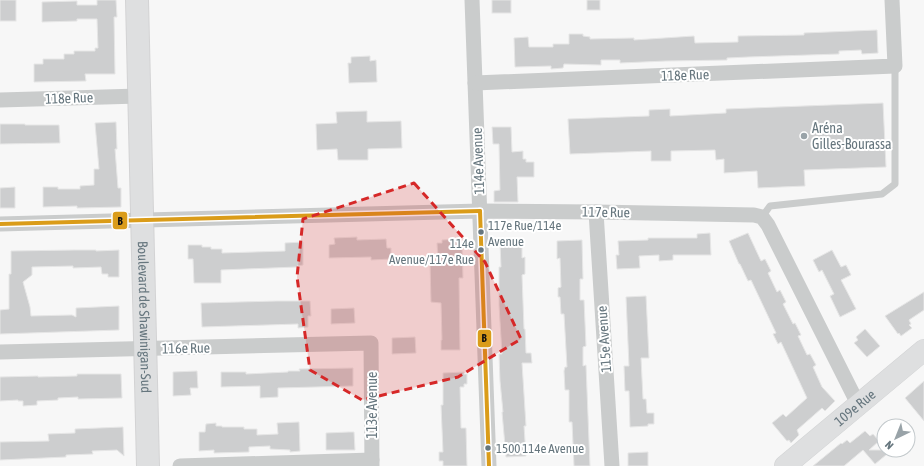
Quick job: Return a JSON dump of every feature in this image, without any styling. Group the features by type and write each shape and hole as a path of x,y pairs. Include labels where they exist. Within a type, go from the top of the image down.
{"main road":[{"name":"Boulevard de Shawinigan-Sud","path":"136,0 148,466"}],"street":[{"name":"114e Avenue","path":"472,0 489,466"},
{"path":"892,0 895,66"},
{"name":"118e Rue","path":"475,83 895,66"},
{"name":"118e Rue","path":"0,100 139,96"},
{"name":"117e Rue","path":"0,224 480,211 754,215 762,217"},
{"name":"115e Avenue","path":"596,212 612,466"},
{"path":"762,217 768,225 858,404"},
{"name":"116e Rue","path":"0,352 371,343"},
{"name":"113e Avenue","path":"371,343 372,463"},
{"name":"109e Rue","path":"785,466 924,350"},
{"path":"180,466 372,463"}],"lane":[{"path":"762,217 770,206 882,194 894,184 895,66"}],"highlighted area":[{"path":"414,183 485,262 521,339 458,377 362,400 310,370 297,277 303,219"}],"building":[{"path":"0,0 16,0 16,21 0,21"},
{"path":"97,0 116,0 117,17 114,17 115,74 85,74 86,81 34,82 34,64 43,64 43,59 64,59 64,54 74,54 74,51 95,51 95,48 98,48 97,19 42,22 42,2 77,1 77,5 97,5"},
{"path":"492,0 511,0 511,13 492,13"},
{"path":"587,0 600,0 600,10 587,10"},
{"path":"877,30 878,53 862,54 861,50 839,51 839,54 727,58 727,60 620,63 620,60 601,60 601,65 564,64 563,68 551,69 551,66 515,67 514,38 528,37 529,47 553,47 553,44 569,44 569,34 583,34 583,36 590,37 590,39 634,38 634,40 694,36 695,43 738,42 738,36 804,35 804,33"},
{"path":"370,56 370,61 376,60 377,82 349,83 348,63 351,63 351,57"},
{"name":"Aréna Gilles-Bourassa","path":"883,103 886,167 804,170 805,186 758,188 757,171 724,173 724,159 716,160 715,150 671,151 671,161 651,161 651,151 570,154 568,119 649,116 649,110 670,109 670,116 726,113 726,109"},
{"path":"367,111 367,122 401,121 402,148 368,149 368,160 338,160 337,149 317,150 316,124 337,123 336,112"},
{"path":"116,122 117,149 115,149 118,188 121,188 121,207 43,207 43,187 80,189 80,186 94,185 94,169 99,169 95,123"},
{"path":"0,124 59,125 60,143 0,144"},
{"path":"492,127 511,127 512,152 523,151 523,159 526,159 526,162 534,162 534,177 517,177 518,202 494,202 494,191 500,190 499,144 493,144"},
{"path":"15,187 15,208 0,208 0,188"},
{"path":"710,233 711,255 673,255 673,260 659,261 659,255 639,256 640,268 617,269 616,255 619,255 618,241 648,240 648,238 697,238 697,234"},
{"path":"748,233 761,261 765,259 771,271 768,273 777,292 780,290 786,302 783,304 793,324 795,323 801,335 798,336 807,355 810,354 816,365 813,367 822,387 835,401 825,411 822,408 797,430 799,435 791,443 789,440 787,441 772,423 783,414 786,417 807,398 781,342 778,344 773,334 776,333 751,280 748,281 729,241"},
{"path":"357,237 357,240 386,239 387,248 391,248 391,259 371,260 371,257 329,258 329,245 335,244 334,238"},
{"path":"459,239 459,244 462,244 463,278 459,278 460,350 441,350 441,303 431,302 430,263 438,263 437,243 442,243 442,240"},
{"path":"582,240 583,279 580,279 580,300 584,300 586,346 583,347 583,366 586,365 590,466 574,466 572,422 569,422 569,390 565,390 564,371 565,367 567,367 564,314 561,314 560,297 558,297 558,288 561,287 560,258 557,259 557,241"},
{"path":"303,242 303,265 297,267 221,270 221,283 194,283 193,259 188,259 188,245 202,245 202,247 211,247 211,249 222,249 222,253 285,251 285,243"},
{"path":"522,242 522,258 525,257 525,274 522,275 524,329 526,353 531,353 532,363 522,363 526,426 524,426 526,456 506,457 499,354 502,354 499,305 499,267 501,267 500,243"},
{"path":"119,250 119,277 108,277 108,274 102,274 101,267 32,267 32,275 23,282 31,316 72,315 76,317 76,308 119,306 119,330 0,334 0,310 9,309 9,274 11,274 11,251"},
{"path":"832,250 841,267 846,265 851,275 841,280 856,309 840,317 830,296 834,294 822,270 819,272 813,260"},
{"path":"924,292 924,310 909,320 911,324 909,325 912,328 901,336 885,316"},
{"path":"646,296 649,358 641,358 643,399 646,399 647,413 654,413 654,424 648,424 648,426 630,427 629,391 625,391 624,366 629,366 626,297"},
{"path":"310,301 311,316 308,316 308,327 298,328 298,324 202,327 201,303"},
{"path":"354,308 355,323 331,324 331,309"},
{"path":"865,329 880,346 867,357 854,343 858,340 856,337"},
{"path":"415,337 416,353 392,354 392,338"},
{"path":"353,368 353,386 278,388 278,397 260,398 260,386 221,387 221,372 246,372 246,374 300,371 299,369"},
{"path":"197,371 198,388 190,388 191,395 173,396 173,372"},
{"path":"464,372 464,374 467,374 467,384 464,384 464,387 460,387 461,428 466,428 467,466 443,466 443,461 439,461 439,452 443,452 441,405 443,405 443,373"},
{"path":"77,374 121,374 122,398 58,398 58,400 37,401 37,405 23,406 23,401 0,401 0,377 77,376"},
{"path":"924,381 924,421 905,398"},
{"path":"299,422 300,451 290,452 290,450 270,449 270,446 249,447 249,452 214,453 214,450 199,451 199,432 205,432 206,424 216,423 216,426 222,427 244,427 244,429 257,429 257,435 278,434 277,423"},
{"path":"123,427 124,456 117,450 92,451 93,454 66,455 66,457 0,460 0,442 49,441 48,434 75,433 75,429"},
{"path":"865,431 870,436 873,434 876,438 876,444 869,450 876,450 876,458 882,458 875,464 863,450 844,466 813,466 841,443 842,444 847,440 850,443"},
{"path":"354,432 355,450 326,450 326,433"},
{"path":"648,452 648,466 628,466 628,453"}],"transit line":[{"name":"B","path":"480,211 489,466"},
{"name":"B","path":"0,224 480,211"}],"place":[{"name":"Aréna Gilles-Bourassa","path":"804,136"},
{"name":"117e Rue/114e Avenue","path":"481,232"},
{"name":"114e Avenue/117e Rue","path":"481,250"},
{"name":"1500 114e Avenue","path":"488,448"}]}
